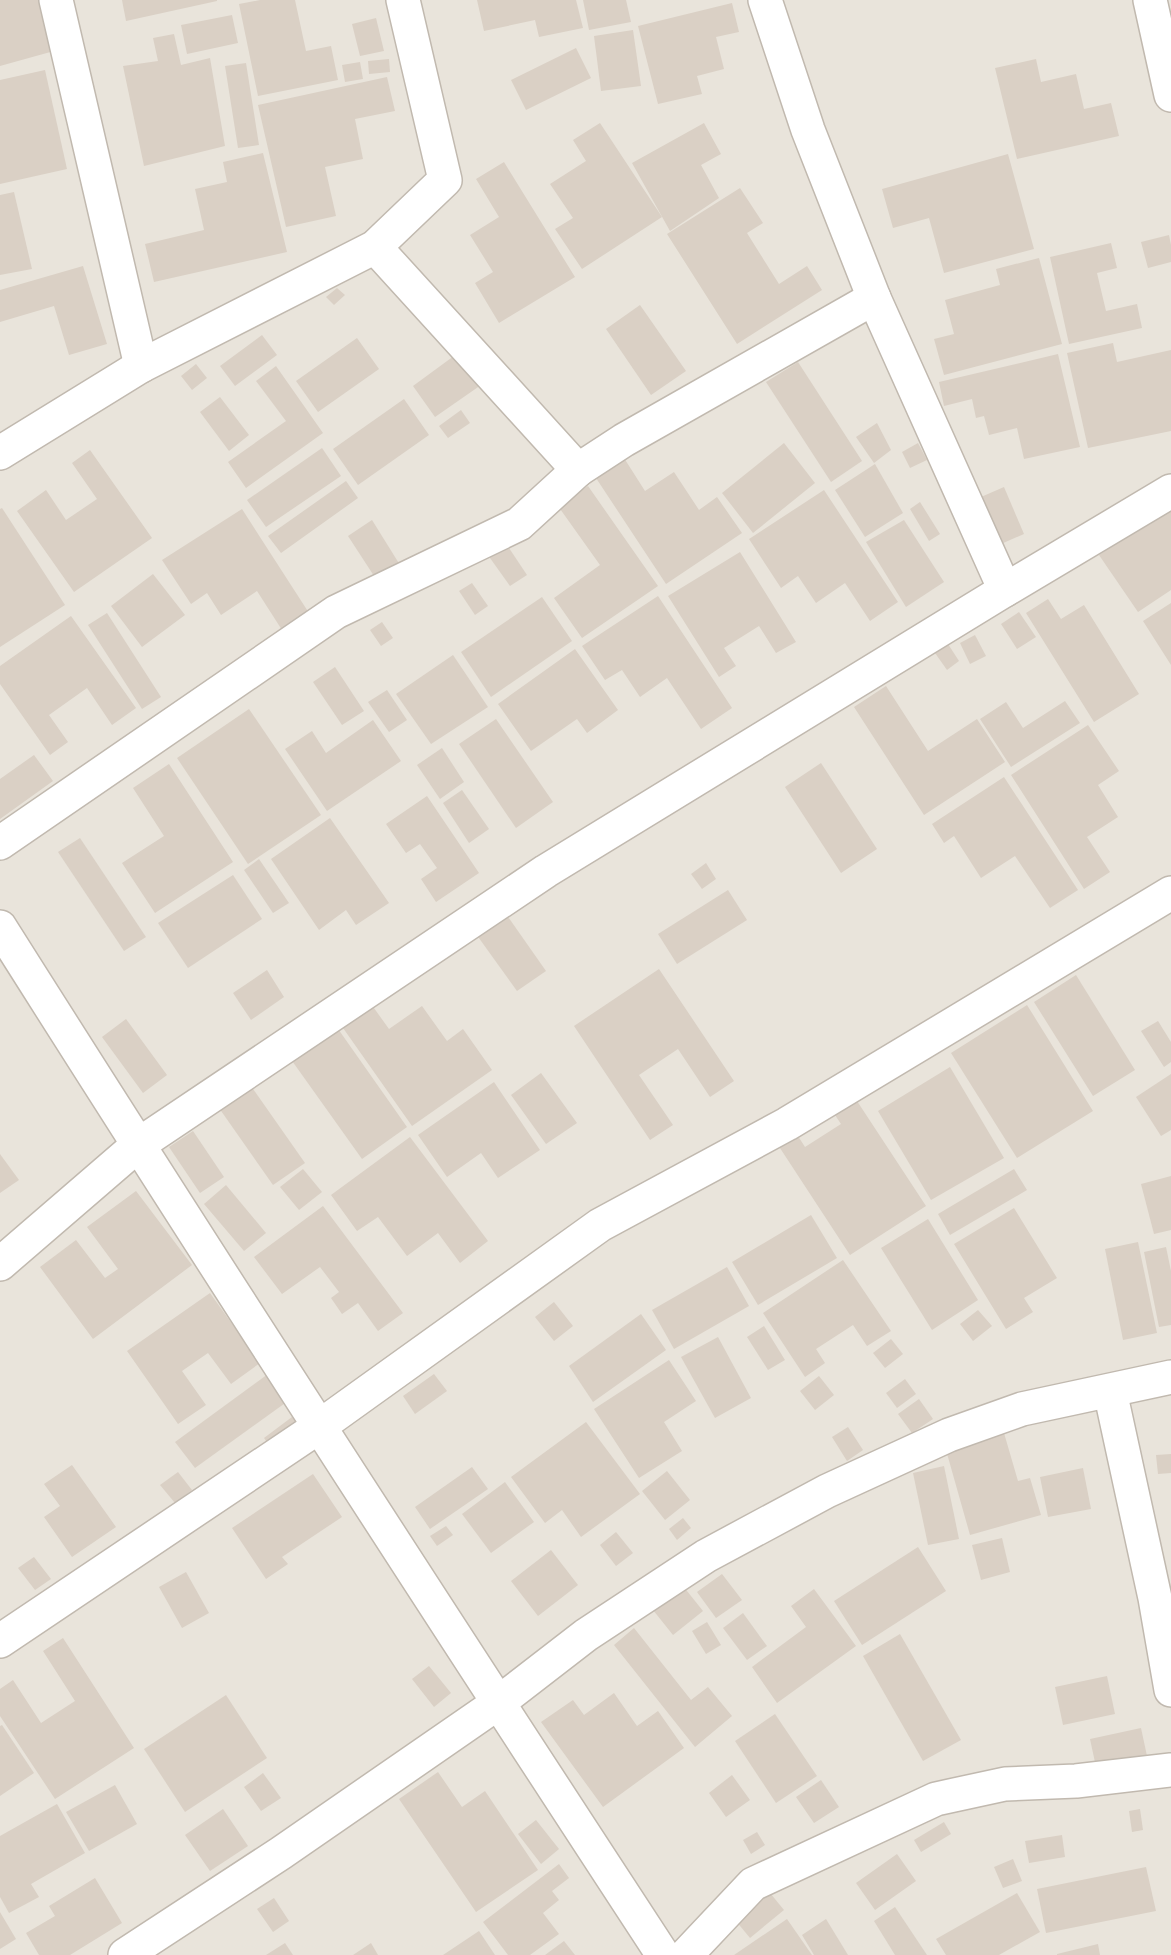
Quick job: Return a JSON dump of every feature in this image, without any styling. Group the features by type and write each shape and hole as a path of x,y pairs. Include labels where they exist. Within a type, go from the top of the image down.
{"street":[{"path":"56,0 141,366"},
{"path":"0,453 141,366 375,247 445,180 403,0"},
{"path":"765,0 808,130 874,298 1005,590"},
{"path":"1150,0 1171,95"},
{"path":"375,247 578,470"},
{"path":"0,843 336,612 519,524 578,470 624,440 874,298"},
{"path":"0,1264 138,1145 546,871 1171,491"},
{"path":"0,1641 320,1426 600,1224 787,1124 1171,893"},
{"path":"0,927 138,1145 663,1955"},
{"path":"125,1955 280,1853 498,1703 586,1635 706,1556 827,1491 949,1435 1022,1409 1171,1377"},
{"path":"1110,1391 1155,1598 1171,1690"},
{"path":"686,1955 753,1884 936,1799 1005,1785 1076,1781 1171,1770"}],"shaded area":[{"path":"0,0 1171,0 1171,1955 0,1955"}],"building":[{"path":"0,0 39,0 54,51 0,66"},
{"path":"122,0 217,0 217,1 126,21"},
{"path":"260,0 295,0 306,51 331,46 338,80 258,96 239,4"},
{"path":"477,0 576,0 583,28 539,37 535,20 484,31"},
{"path":"583,0 626,0 631,22 589,30"},
{"path":"732,3 739,32 716,37 724,69 697,76 702,94 658,104 638,26"},
{"path":"232,15 238,43 187,54 181,25"},
{"path":"376,18 384,51 360,56 352,24"},
{"path":"633,30 641,86 601,91 594,36"},
{"path":"174,34 181,65 210,58 225,146 144,166 123,66 158,61 153,38"},
{"path":"576,48 591,78 526,110 511,80"},
{"path":"389,59 390,72 369,74 368,61"},
{"path":"1036,59 1041,82 1076,74 1084,109 1111,103 1119,136 1017,159 995,68"},
{"path":"360,62 363,79 345,82 342,65"},
{"path":"246,63 259,145 238,148 225,66"},
{"path":"45,70 67,169 0,184 0,80"},
{"path":"387,77 395,111 355,119 363,159 325,167 336,216 286,227 258,105"},
{"path":"600,123 662,217 582,269 555,229 573,218 550,184 586,161 573,140"},
{"path":"704,123 721,154 701,165 719,198 670,231 632,163"},
{"path":"263,153 287,252 154,282 145,244 204,230 195,189 227,182 223,162"},
{"path":"1008,154 1034,249 944,273 929,218 893,228 882,189"},
{"path":"504,162 575,277 499,323 475,283 493,272 470,235 499,217 476,179"},
{"path":"740,188 763,223 747,233 779,284 807,266 822,290 737,344 667,234"},
{"path":"14,192 32,269 0,275 0,195"},
{"path":"1169,235 1171,262 1148,268 1141,242"},
{"path":"1111,243 1117,268 1097,273 1106,311 1137,304 1142,328 1069,344 1050,257"},
{"path":"1039,258 1062,344 944,375 934,339 954,334 945,300 1000,285 996,269"},
{"path":"83,266 107,344 69,355 54,306 0,322 0,290"},
{"path":"337,288 345,295 334,305 326,297"},
{"path":"640,305 686,371 651,395 606,329"},
{"path":"262,335 277,355 235,386 220,366"},
{"path":"357,338 379,369 318,412 296,381"},
{"path":"1113,343 1117,362 1171,350 1171,431 1088,448 1067,353"},
{"path":"458,353 481,385 435,417 413,386"},
{"path":"1058,354 1080,447 1024,459 1017,428 989,435 984,416 976,418 972,399 944,406 939,382"},
{"path":"798,362 862,461 831,482 766,382"},
{"path":"196,364 207,378 192,390 181,376"},
{"path":"276,366 323,433 246,488 228,462 286,421 256,381"},
{"path":"220,397 249,435 229,451 200,412"},
{"path":"404,399 429,435 358,485 333,449"},
{"path":"461,410 470,423 448,438 439,426"},
{"path":"877,423 891,450 874,463 856,437"},
{"path":"784,443 815,483 753,533 722,493"},
{"path":"918,443 927,460 910,468 902,452"},
{"path":"322,448 341,476 266,527 247,500"},
{"path":"90,450 152,538 74,592 17,511 46,490 66,520 97,499 72,463"},
{"path":"624,458 645,491 674,472 699,510 717,497 742,533 666,584 596,478"},
{"path":"875,464 903,513 865,537 835,490"},
{"path":"346,481 358,498 281,553 268,536"},
{"path":"588,486 658,586 582,638 554,598 600,565 558,506"},
{"path":"1004,487 1024,534 1001,544 981,497"},
{"path":"824,490 898,602 870,621 845,583 816,603 798,576 781,588 749,539"},
{"path":"920,502 940,534 929,541 910,509"},
{"path":"1171,507 1171,590 1138,612 1099,555"},
{"path":"2,508 65,605 0,647 0,509"},
{"path":"242,509 309,613 282,630 257,591 221,615 207,593 191,604 162,560"},
{"path":"372,520 400,565 376,579 348,536"},
{"path":"904,520 944,582 906,607 866,542"},
{"path":"503,539 527,575 510,586 485,551"},
{"path":"740,552 796,642 776,653 759,626 724,648 736,666 719,677 668,596"},
{"path":"153,574 185,615 142,647 111,606"},
{"path":"472,583 488,606 475,615 459,591"},
{"path":"658,596 732,708 701,729 667,678 640,697 622,670 605,680 582,646"},
{"path":"542,597 572,641 491,697 461,652"},
{"path":"1048,599 1061,619 1084,605 1139,694 1094,722 1026,613"},
{"path":"1171,603 1171,665 1143,621"},
{"path":"1019,612 1036,637 1017,649 1001,624"},
{"path":"107,613 161,697 142,709 88,625"},
{"path":"71,616 136,708 112,725 87,688 49,715 68,742 50,755 0,684 0,666"},
{"path":"382,622 393,638 381,646 370,630"},
{"path":"975,635 986,656 970,664 960,643"},
{"path":"948,644 959,661 947,670 935,653"},
{"path":"575,649 618,710 587,733 577,719 531,751 498,704"},
{"path":"453,655 488,707 431,744 396,694"},
{"path":"335,667 364,711 342,725 313,682"},
{"path":"886,686 928,751 977,719 1005,762 924,815 854,707"},
{"path":"387,690 407,720 389,732 368,702"},
{"path":"1065,701 1080,723 1011,767 980,719 1006,702 1023,728"},
{"path":"249,709 321,815 248,864 177,758"},
{"path":"496,719 553,802 516,828 459,744"},
{"path":"373,720 401,761 327,811 285,749 312,731 326,753"},
{"path":"1088,725 1119,771 1098,785 1118,817 1087,837 1110,872 1084,889 1011,775"},
{"path":"442,748 464,782 440,799 417,765"},
{"path":"34,755 53,781 0,819 0,779"},
{"path":"821,763 877,849 841,873 785,787"},
{"path":"169,764 233,862 155,913 122,863 164,836 133,788"},
{"path":"1004,777 1078,890 1050,908 1015,856 981,878 954,836 944,843 932,824"},
{"path":"462,790 489,829 469,843 443,803"},
{"path":"427,796 479,873 436,902 421,879 437,868 420,844 406,853 386,824"},
{"path":"330,818 389,903 356,925 346,910 319,930 271,859"},
{"path":"80,838 146,937 124,951 58,852"},
{"path":"259,859 289,903 273,913 244,870"},
{"path":"706,863 716,879 702,889 691,874"},
{"path":"233,875 262,919 188,968 158,923"},
{"path":"728,890 747,920 677,964 658,934"},
{"path":"506,914 546,971 517,991 476,934"},
{"path":"659,969 734,1081 710,1097 678,1049 639,1075 673,1125 650,1140 574,1026"},
{"path":"267,970 284,997 251,1020 233,993"},
{"path":"1076,975 1135,1070 1093,1096 1034,1002"},
{"path":"366,997 389,1029 422,1006 447,1041 463,1029 492,1070 412,1126 336,1018"},
{"path":"1027,1005 1093,1111 1017,1158 951,1053"},
{"path":"126,1019 167,1075 143,1093 102,1037"},
{"path":"1158,1021 1171,1042 1171,1062 1164,1067 1141,1031"},
{"path":"336,1026 407,1127 362,1159 290,1058"},
{"path":"950,1067 1004,1158 931,1200 878,1111"},
{"path":"541,1073 577,1123 546,1144 511,1095"},
{"path":"1171,1074 1171,1130 1161,1136 1136,1097"},
{"path":"494,1082 540,1150 498,1178 481,1153 447,1177 418,1135"},
{"path":"251,1086 305,1163 273,1185 219,1108"},
{"path":"857,1101 926,1206 850,1255 778,1145 796,1133 805,1147 841,1124 835,1115"},
{"path":"193,1131 224,1177 200,1193 169,1147"},
{"path":"410,1137 488,1241 460,1263 438,1233 407,1256 378,1217 357,1231 331,1195"},
{"path":"0,1154 19,1180 0,1193"},
{"path":"303,1169 322,1192 299,1210 280,1187"},
{"path":"1014,1169 1027,1190 950,1235 938,1214"},
{"path":"1171,1176 1171,1230 1154,1234 1141,1184"},
{"path":"226,1185 266,1233 244,1251 204,1204"},
{"path":"136,1191 192,1265 93,1339 40,1267 76,1240 105,1278 118,1269 87,1227"},
{"path":"323,1206 403,1313 378,1331 358,1303 342,1314 331,1298 339,1292 320,1267 282,1294 254,1257"},
{"path":"1014,1208 1057,1278 1024,1298 1033,1312 1006,1329 954,1244"},
{"path":"811,1215 837,1258 758,1305 732,1262"},
{"path":"928,1219 978,1300 932,1330 881,1248"},
{"path":"1138,1242 1157,1333 1123,1340 1105,1249"},
{"path":"1166,1247 1171,1271 1171,1325 1159,1327 1144,1252"},
{"path":"843,1260 891,1331 867,1346 853,1325 816,1349 825,1363 805,1377 763,1313"},
{"path":"727,1267 749,1306 674,1349 652,1310"},
{"path":"210,1293 260,1363 231,1384 208,1353 182,1371 206,1405 178,1424 127,1351"},
{"path":"554,1302 573,1326 554,1341 535,1317"},
{"path":"978,1310 992,1326 973,1341 960,1324"},
{"path":"641,1314 666,1350 593,1402 569,1366"},
{"path":"764,1326 785,1360 768,1370 747,1337"},
{"path":"718,1337 751,1398 715,1418 681,1357"},
{"path":"891,1339 903,1354 885,1368 873,1353"},
{"path":"669,1360 696,1401 664,1422 682,1451 639,1478 594,1409"},
{"path":"268,1374 288,1401 195,1468 175,1442"},
{"path":"434,1374 447,1391 415,1414 403,1396"},
{"path":"819,1376 834,1395 815,1410 800,1391"},
{"path":"905,1379 916,1394 897,1408 886,1393"},
{"path":"919,1399 933,1419 912,1433 898,1414"},
{"path":"292,1417 299,1426 270,1446 264,1438"},
{"path":"586,1422 640,1494 581,1537 562,1510 545,1523 511,1477"},
{"path":"848,1427 863,1450 847,1461 832,1437"},
{"path":"1004,1433 1018,1481 1030,1478 1041,1515 970,1535 946,1450"},
{"path":"1171,1454 1171,1473 1158,1474 1156,1455"},
{"path":"72,1465 116,1527 72,1557 44,1517 60,1506 44,1484"},
{"path":"944,1466 959,1539 928,1545 913,1473"},
{"path":"472,1467 488,1489 430,1529 415,1507"},
{"path":"1083,1468 1091,1509 1048,1517 1040,1477"},
{"path":"667,1471 690,1500 665,1520 642,1491"},
{"path":"178,1472 192,1490 175,1503 160,1485"},
{"path":"313,1474 342,1517 282,1557 288,1564 266,1579 232,1528"},
{"path":"505,1482 534,1522 491,1553 462,1514"},
{"path":"683,1518 691,1528 677,1540 669,1529"},
{"path":"446,1526 453,1535 437,1546 430,1536"},
{"path":"616,1532 633,1553 616,1566 600,1545"},
{"path":"1002,1538 1010,1572 981,1580 972,1545"},
{"path":"918,1547 946,1591 862,1645 834,1601"},
{"path":"551,1550 578,1585 538,1616 511,1581"},
{"path":"34,1557 51,1579 35,1590 18,1568"},
{"path":"186,1572 209,1613 182,1628 159,1587"},
{"path":"722,1574 742,1600 716,1618 697,1592"},
{"path":"683,1586 703,1611 673,1635 653,1610"},
{"path":"814,1589 856,1646 777,1703 752,1667 806,1627 791,1606"},
{"path":"743,1613 767,1646 747,1660 723,1628"},
{"path":"707,1622 721,1645 706,1654 692,1631"},
{"path":"634,1628 691,1700 708,1687 732,1716 695,1747 614,1645"},
{"path":"900,1634 961,1740 923,1761 863,1656"},
{"path":"63,1638 134,1748 55,1799 0,1716 0,1689 13,1680 41,1723 75,1701 43,1651"},
{"path":"429,1666 451,1693 434,1707 412,1679"},
{"path":"1107,1676 1115,1714 1063,1725 1055,1687"},
{"path":"614,1693 637,1726 658,1711 684,1748 603,1807 541,1722 573,1700 584,1715"},
{"path":"226,1695 267,1758 185,1812 144,1749"},
{"path":"775,1714 817,1776 776,1803 735,1741"},
{"path":"2,1725 34,1773 0,1796 0,1726"},
{"path":"1141,1728 1147,1756 1096,1767 1090,1739"},
{"path":"438,1772 462,1807 485,1791 538,1870 476,1912 399,1799"},
{"path":"263,1773 281,1798 261,1811 244,1787"},
{"path":"732,1775 750,1800 726,1817 709,1793"},
{"path":"821,1780 839,1807 814,1823 796,1797"},
{"path":"115,1785 137,1824 89,1851 66,1812"},
{"path":"57,1804 85,1853 31,1884 39,1897 9,1913 0,1897 0,1836"},
{"path":"223,1809 248,1846 210,1871 185,1835"},
{"path":"1140,1809 1143,1830 1132,1832 1129,1811"},
{"path":"536,1820 559,1849 541,1864 518,1834"},
{"path":"944,1822 951,1834 921,1852 914,1840"},
{"path":"757,1832 765,1845 751,1854 743,1840"},
{"path":"1062,1835 1065,1857 1029,1863 1025,1841"},
{"path":"897,1854 916,1881 875,1910 856,1883"},
{"path":"1013,1859 1022,1881 1003,1888 994,1867"},
{"path":"559,1864 569,1878 552,1891 559,1900 543,1913 559,1934 530,1955 508,1955 483,1922"},
{"path":"1146,1867 1156,1911 1046,1933 1037,1889"},
{"path":"95,1878 122,1923 70,1955 39,1955 26,1933 55,1916 49,1906"},
{"path":"766,1888 784,1910 750,1938 731,1915"},
{"path":"1017,1893 1040,1932 999,1955 946,1955 936,1939"},
{"path":"274,1898 289,1921 273,1932 257,1909"},
{"path":"895,1907 927,1955 895,1955 874,1921"},
{"path":"0,1912 16,1939 0,1949"},
{"path":"787,1919 812,1955 734,1955"},
{"path":"826,1919 848,1955 814,1955 802,1935"},
{"path":"479,1931 495,1955 443,1955"},
{"path":"564,1941 575,1955 545,1955"},
{"path":"285,1943 293,1955 266,1955"},
{"path":"371,1943 378,1955 353,1955"},
{"path":"1098,1944 1100,1955 1057,1955 1057,1954"}]}
